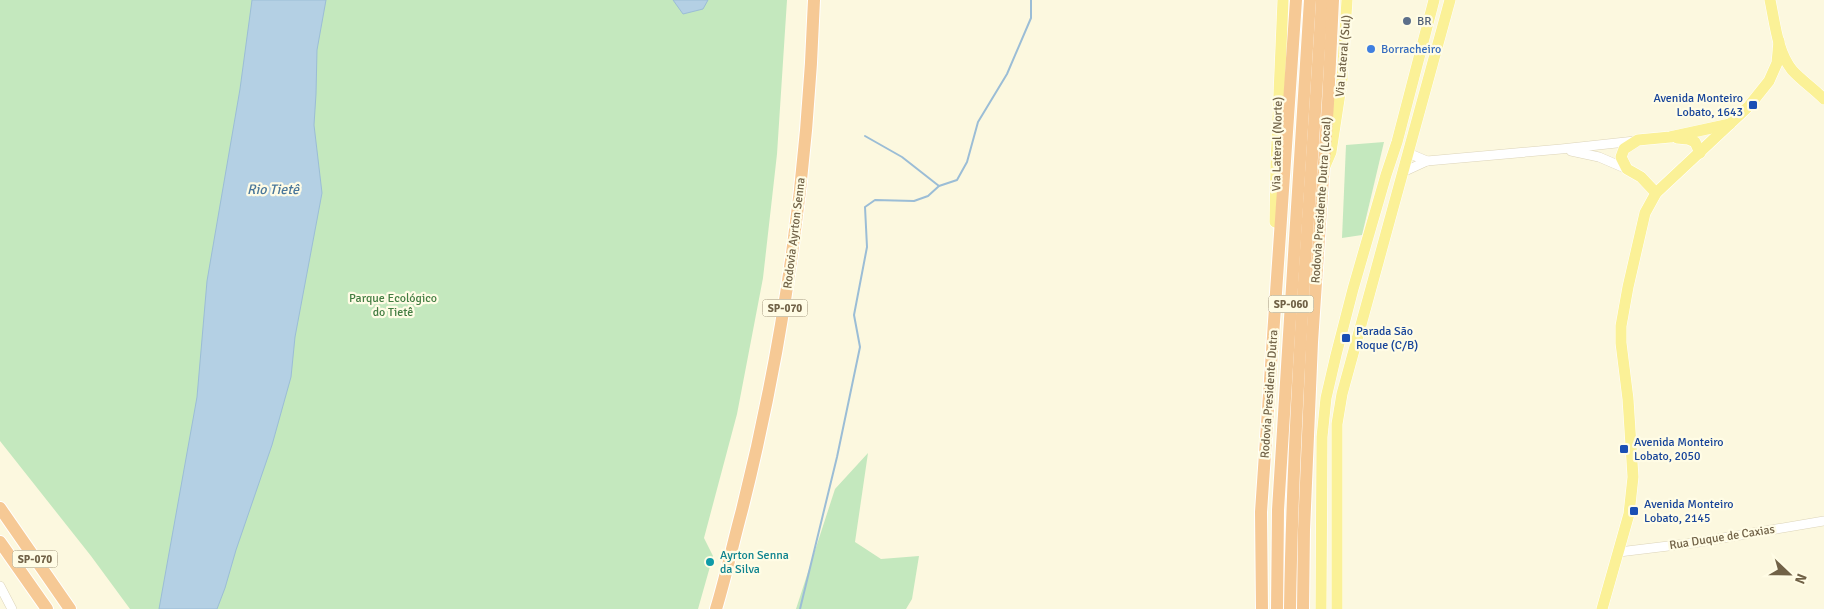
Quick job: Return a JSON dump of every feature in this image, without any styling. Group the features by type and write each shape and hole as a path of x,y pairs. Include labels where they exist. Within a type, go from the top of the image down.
{"highway":[{"name":"Rodovia Ayrton Senna","path":"716,609 760,437 789,280 804,155 814,0"},
{"name":"Rodovia Presidente Dutra","path":"1262,609 1262,512 1275,289 1296,0"},
{"name":"Rodovia Presidente Dutra","path":"1277,609 1278,510 1310,0"},
{"name":"SP-060","path":"1290,609 1294,440 1322,0"},
{"name":"Rodovia Presidente Dutra (Local)","path":"1303,609 1311,352 1333,0"},
{"name":"SP-070","path":"0,508 70,609"},
{"name":"SP-070","path":"0,542 47,609"}],"main road":[{"name":"Via Lateral (Norte)","path":"1275,289 1276,164 1282,0"},
{"name":"Via Lateral (Sul)","path":"1323,170 1331,152 1342,80 1347,0"},
{"path":"1427,0 1414,45 1414,53 1417,62 1420,64 1427,65 1434,61"},
{"path":"1321,609 1322,437 1326,398 1353,289 1397,142 1434,0"},
{"path":"1336,609 1337,424 1342,394 1450,0"},
{"path":"1769,81 1777,62 1778,41 1770,0"},
{"path":"1778,41 1790,66 1824,99"},
{"path":"1602,609 1629,514 1633,477 1621,326 1645,213 1656,193 1749,106 1769,81 1790,66"},
{"path":"1656,193 1641,177 1627,168 1622,160 1622,153 1627,147 1638,140 1670,137 1730,124"},
{"path":"1670,137 1691,140 1697,144 1700,153"},
{"path":"1386,175 1390,171 1394,171 1402,176"},
{"path":"1641,177 1661,182 1670,181"}],"street":[{"path":"1402,176 1427,161 1638,140"},
{"path":"1561,149 1599,157 1627,168"},
{"path":"1408,153 1427,161"},
{"name":"Rua Duque de Caxias","path":"1619,552 1693,543 1824,521"},
{"path":"0,586 12,609"}],"green space":[{"name":"Parque Ecológico do Tietê","path":"0,0 787,0 777,154 763,278 737,414 704,538 713,556 698,609 130,609 91,556 0,441"},
{"path":"1384,142 1362,235 1342,238 1346,145"},
{"path":"868,453 855,542 881,559 919,556 912,599 906,609 796,609 835,489"}],"water":[{"name":"Rio Tietê","path":"252,0 326,0 317,50 314,125 322,193 295,337 291,377 272,445 217,609 159,609 197,397 207,281 240,89"},
{"path":"673,0 708,0 703,9 683,14"}],"waterway":[{"path":"800,609 837,457 860,347 854,315 867,247 865,207 875,200 914,201 928,196 939,186 957,180 967,162 978,122 1007,74 1031,18 1031,0"},
{"path":"865,136 902,157 939,186"}],"place":[{"name":"BR","path":"1407,21"},
{"name":"Borracheiro","path":"1371,49"},
{"name":"Avenida Monteiro Lobato, 1643","path":"1753,105"},
{"name":"Parada São Roque (C/B)","path":"1346,338"},
{"name":"Avenida Monteiro Lobato, 2050","path":"1624,449"},
{"name":"Avenida Monteiro Lobato, 2145","path":"1634,511"},
{"name":"Ayrton Senna da Silva","path":"710,562"}]}
